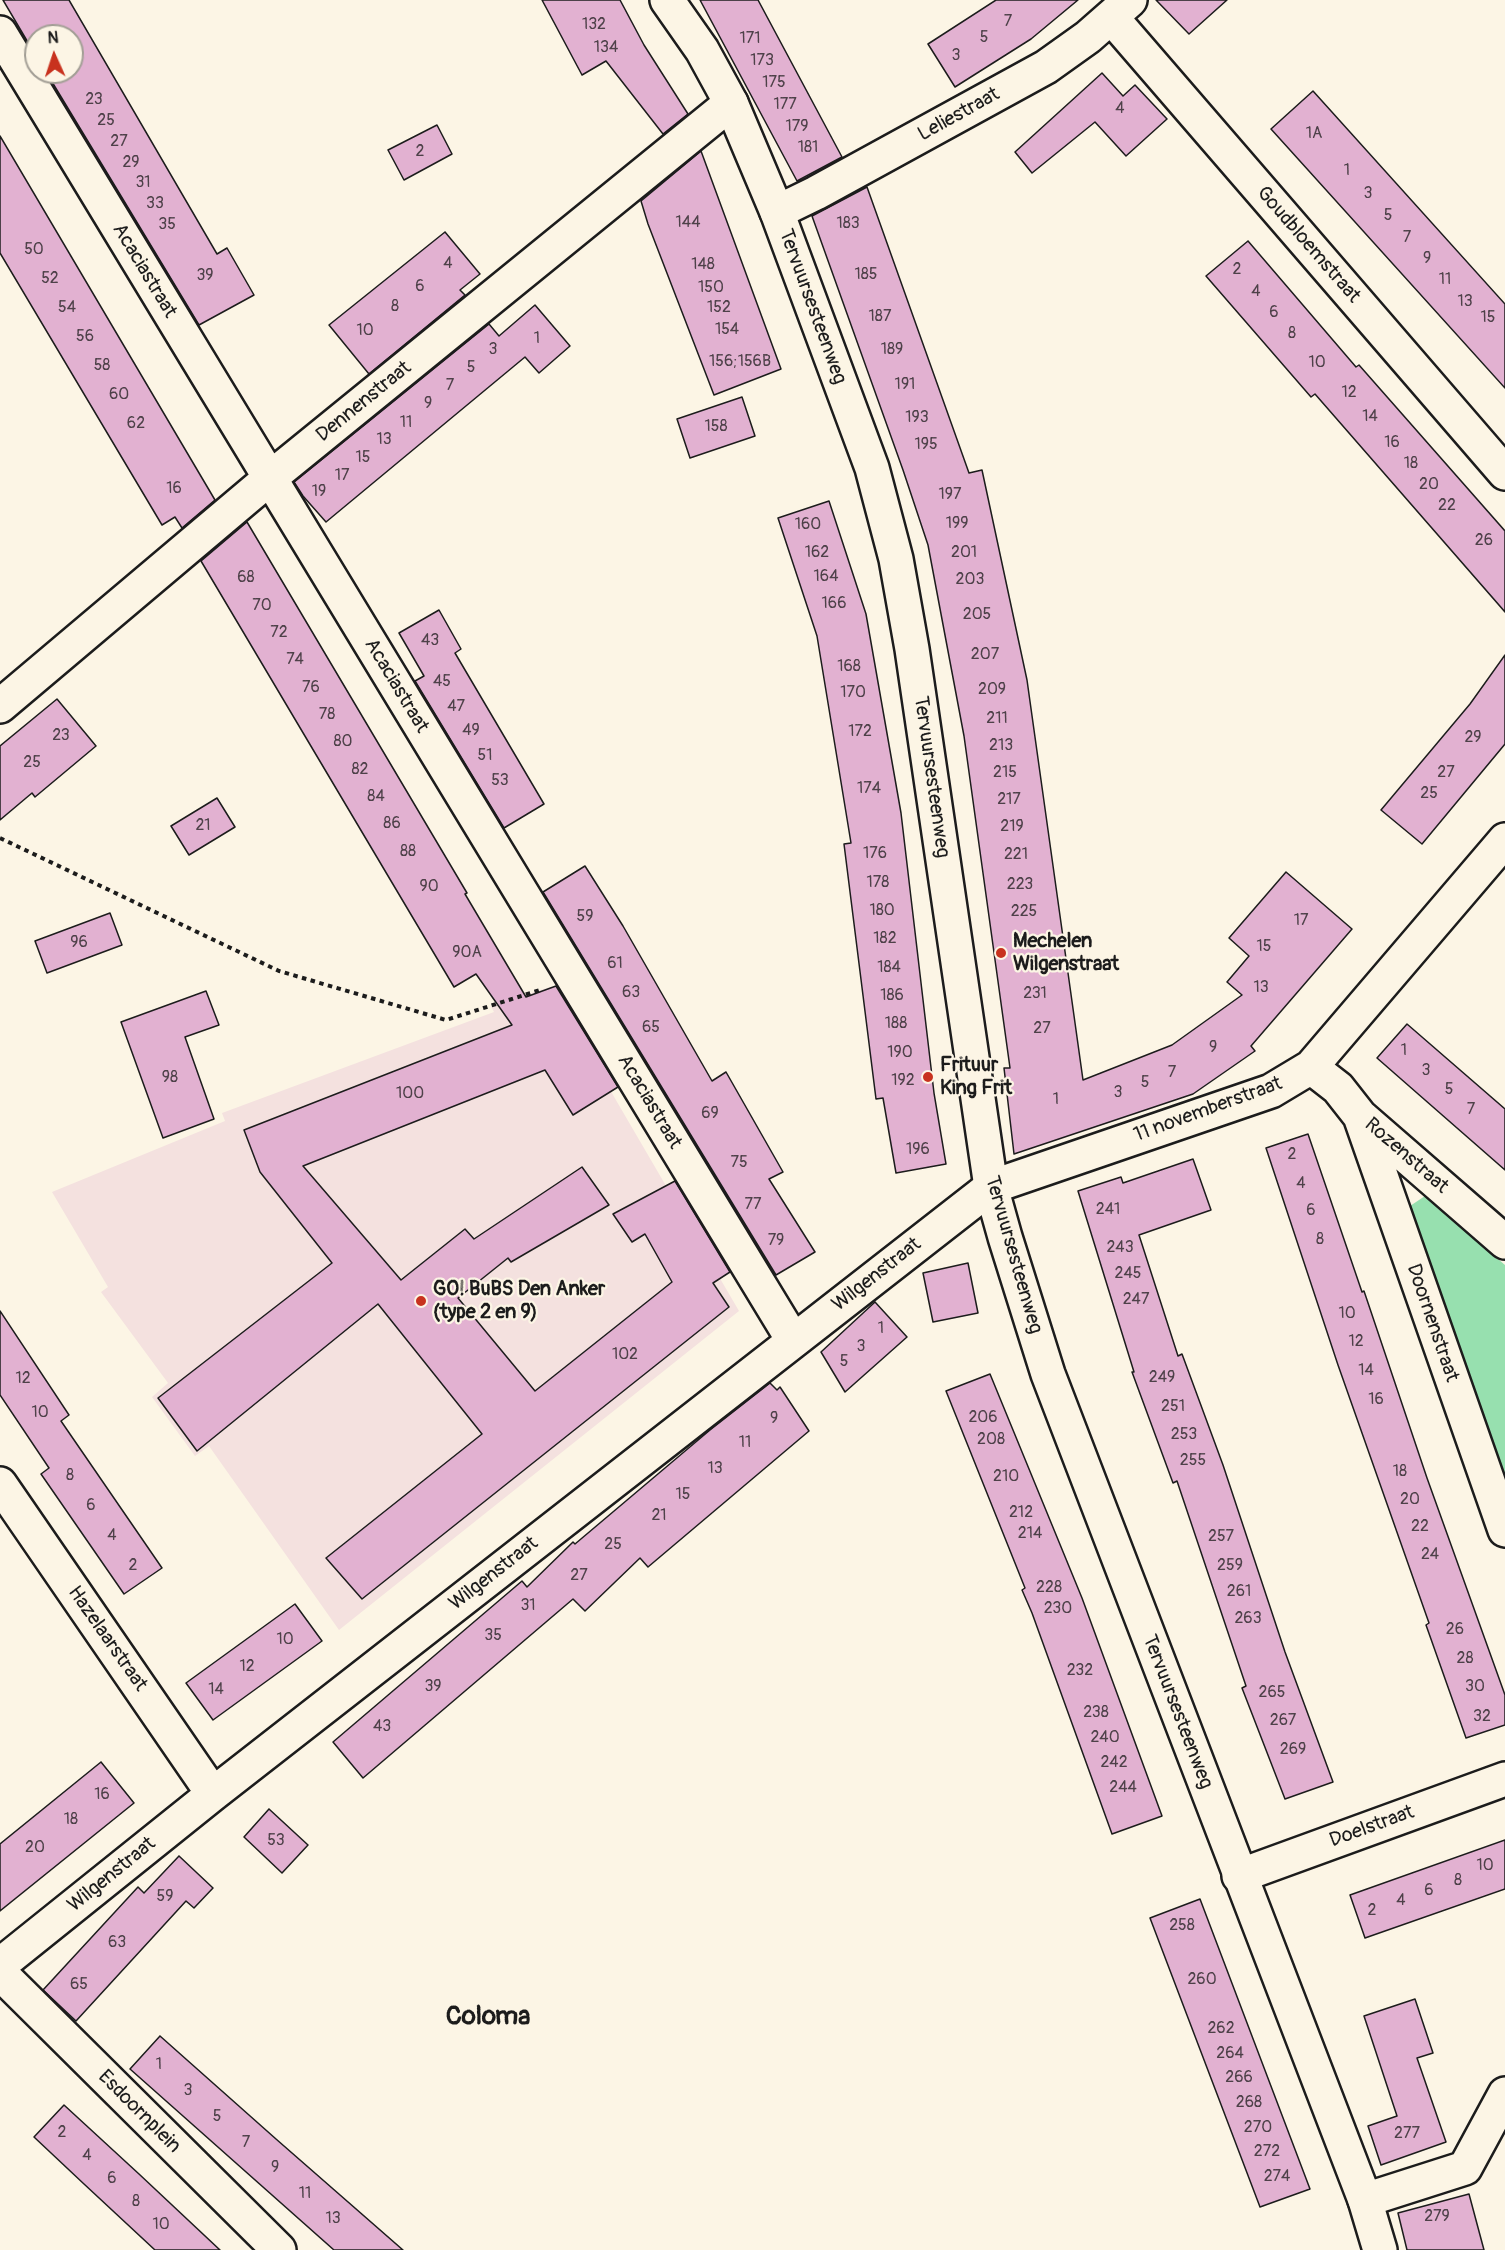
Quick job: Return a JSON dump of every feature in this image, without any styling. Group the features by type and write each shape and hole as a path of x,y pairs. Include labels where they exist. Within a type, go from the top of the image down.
{"street":[{"name":"Tervuursesteenweg","path":"667,0 702,50 730,103 777,212 872,468 896,560 912,649 991,1186 1048,1374 1365,2200 1380,2250"},
{"name":"Leliestraat","path":"777,212 1046,67 1088,37 1121,9"},
{"name":"Goudbloemstraat","path":"1121,9 1505,473"},
{"name":"Acaciastraat","path":"0,33 793,1340"},
{"name":"Dennenstraat","path":"0,706 270,478 730,103"},
{"name":"11 novemberstraat","path":"991,1186 1271,1091 1311,1067 1505,840"},
{"name":"Rozenstraat","path":"1311,1067 1338,1088 1360,1116 1505,1242"},
{"name":"Doornenstraat","path":"1360,1116 1505,1530"},
{"name":"Wilgenstraat","path":"0,1965 213,1794 991,1186"},
{"name":"Hazelaarstraat","path":"0,1484 213,1794"},
{"name":"Doelstraat","path":"1239,1876 1505,1779"},
{"name":"Esdoornplein","path":"0,1973 279,2250"},
{"path":"1365,2200 1466,2169 1505,2094"}],"path":[{"path":"0,838 279,971 446,1020 574,979"}],"shaded area":[{"name":"GO! BuBS Den Anker (type 2 en 9)","path":"550,987 739,1311 339,1630 209,1446 195,1456 152,1397 168,1383 101,1292 108,1287 52,1192 225,1121 222,1113 494,1012 491,1006"}],"green space":[{"path":"1425,1196 1505,1265 1505,1486 1407,1208"}],"building":[{"path":"3,0 69,0 83,24 24,24 24,36"},
{"path":"542,0 620,0 644,45 688,114 663,134 606,61 582,75"},
{"path":"700,0 758,0 842,157 797,181"},
{"path":"996,0 1078,0 1031,39 955,87 928,44"},
{"path":"1156,0 1227,0 1189,34"},
{"path":"84,26 217,254 227,248 254,295 199,325 53,84 84,84"},
{"path":"1102,73 1123,96 1135,85 1167,119 1126,156 1095,122 1032,173 1015,152"},
{"path":"1313,91 1505,304 1505,388 1271,129"},
{"path":"437,125 452,154 404,180 388,150"},
{"path":"0,136 215,500 182,528 175,517 162,525 0,253"},
{"path":"701,151 781,369 714,395 641,201"},
{"path":"867,187 969,473 982,470 1027,680 1083,1080 1172,1045 1242,995 1227,982 1249,956 1229,938 1286,872 1352,929 1251,1046 1255,1051 1193,1094 1014,1154 1004,1068 1010,1068 964,736 928,545 812,216"},
{"path":"445,232 480,274 460,290 465,295 369,374 329,325"},
{"path":"1248,241 1356,367 1359,365 1505,531 1505,612 1315,394 1311,397 1206,276"},
{"path":"535,305 570,346 539,373 525,357 326,522 294,482 489,324 499,336"},
{"path":"742,397 755,436 690,458 677,419"},
{"path":"829,501 866,614 901,813 934,1093 946,1164 896,1173 883,1098 876,1099 844,844 851,843 817,636 778,518"},
{"path":"247,522 526,997 556,986 618,1087 573,1115 545,1070 303,1166 401,1280 465,1229 474,1239 582,1167 609,1205 511,1262 508,1258 458,1298 535,1391 672,1282 645,1234 632,1242 613,1214 675,1181 730,1272 713,1283 729,1307 362,1599 326,1558 482,1434 378,1304 197,1451 158,1398 332,1263 260,1172 244,1130 512,1025 476,974 454,987 201,561"},
{"path":"439,610 461,649 455,653 544,804 504,828 415,681 424,676 399,633"},
{"path":"1505,655 1505,744 1422,844 1381,810 1470,704"},
{"path":"57,699 96,746 35,797 32,793 0,820 0,746"},
{"path":"217,798 235,827 189,855 171,826"},
{"path":"585,866 623,926 712,1081 726,1072 783,1172 769,1179 815,1252 776,1275 543,892"},
{"path":"110,913 122,945 47,973 35,941"},
{"path":"206,991 219,1025 185,1037 214,1119 163,1138 121,1022"},
{"path":"1407,1024 1505,1109 1505,1170 1377,1058"},
{"path":"1308,1134 1505,1695 1505,1725 1466,1738 1426,1625 1429,1623 1338,1365 1266,1148"},
{"path":"1193,1159 1211,1210 1139,1235 1178,1356 1182,1354 1223,1465 1285,1652 1333,1782 1285,1799 1242,1688 1246,1686 1177,1481 1173,1483 1132,1372 1134,1372 1078,1191 1121,1177 1123,1183"},
{"path":"968,1263 978,1313 933,1322 923,1273"},
{"path":"875,1302 907,1337 845,1392 821,1352"},
{"path":"0,1311 69,1415 61,1421 162,1568 124,1594 41,1474 49,1468 0,1395"},
{"path":"990,1374 1082,1598 1162,1816 1112,1834 1022,1590 1025,1588 946,1391"},
{"path":"770,1383 777,1390 780,1387 809,1431 648,1567 640,1558 585,1611 573,1599 363,1778 333,1742 522,1581 527,1587 573,1542 575,1544 710,1430"},
{"path":"295,1604 322,1641 213,1720 186,1683"},
{"path":"101,1762 134,1803 0,1911 0,1844"},
{"path":"269,1809 308,1845 282,1873 244,1837"},
{"path":"1505,1840 1505,1889 1365,1938 1350,1895"},
{"path":"179,1856 213,1888 194,1908 186,1901 76,2021 43,1990 138,1887 144,1893"},
{"path":"1200,1899 1310,2189 1260,2207 1150,1918"},
{"path":"1415,1999 1433,2053 1417,2058 1446,2142 1381,2165 1368,2126 1397,2116 1364,2016"},
{"path":"160,2036 403,2250 334,2250 130,2069"},
{"path":"64,2105 220,2250 155,2250 34,2137"},
{"path":"1469,2194 1484,2250 1407,2250 1398,2213"}],"place":[{"name":"Mechelen Wilgenstraat","path":"1001,953"},
{"name":"Frituur King Frit","path":"928,1077"},
{"name":"GO! BuBS Den Anker (type 2 en 9)","path":"421,1301"}],"district":[{"name":"Coloma","path":"488,2017"}]}
